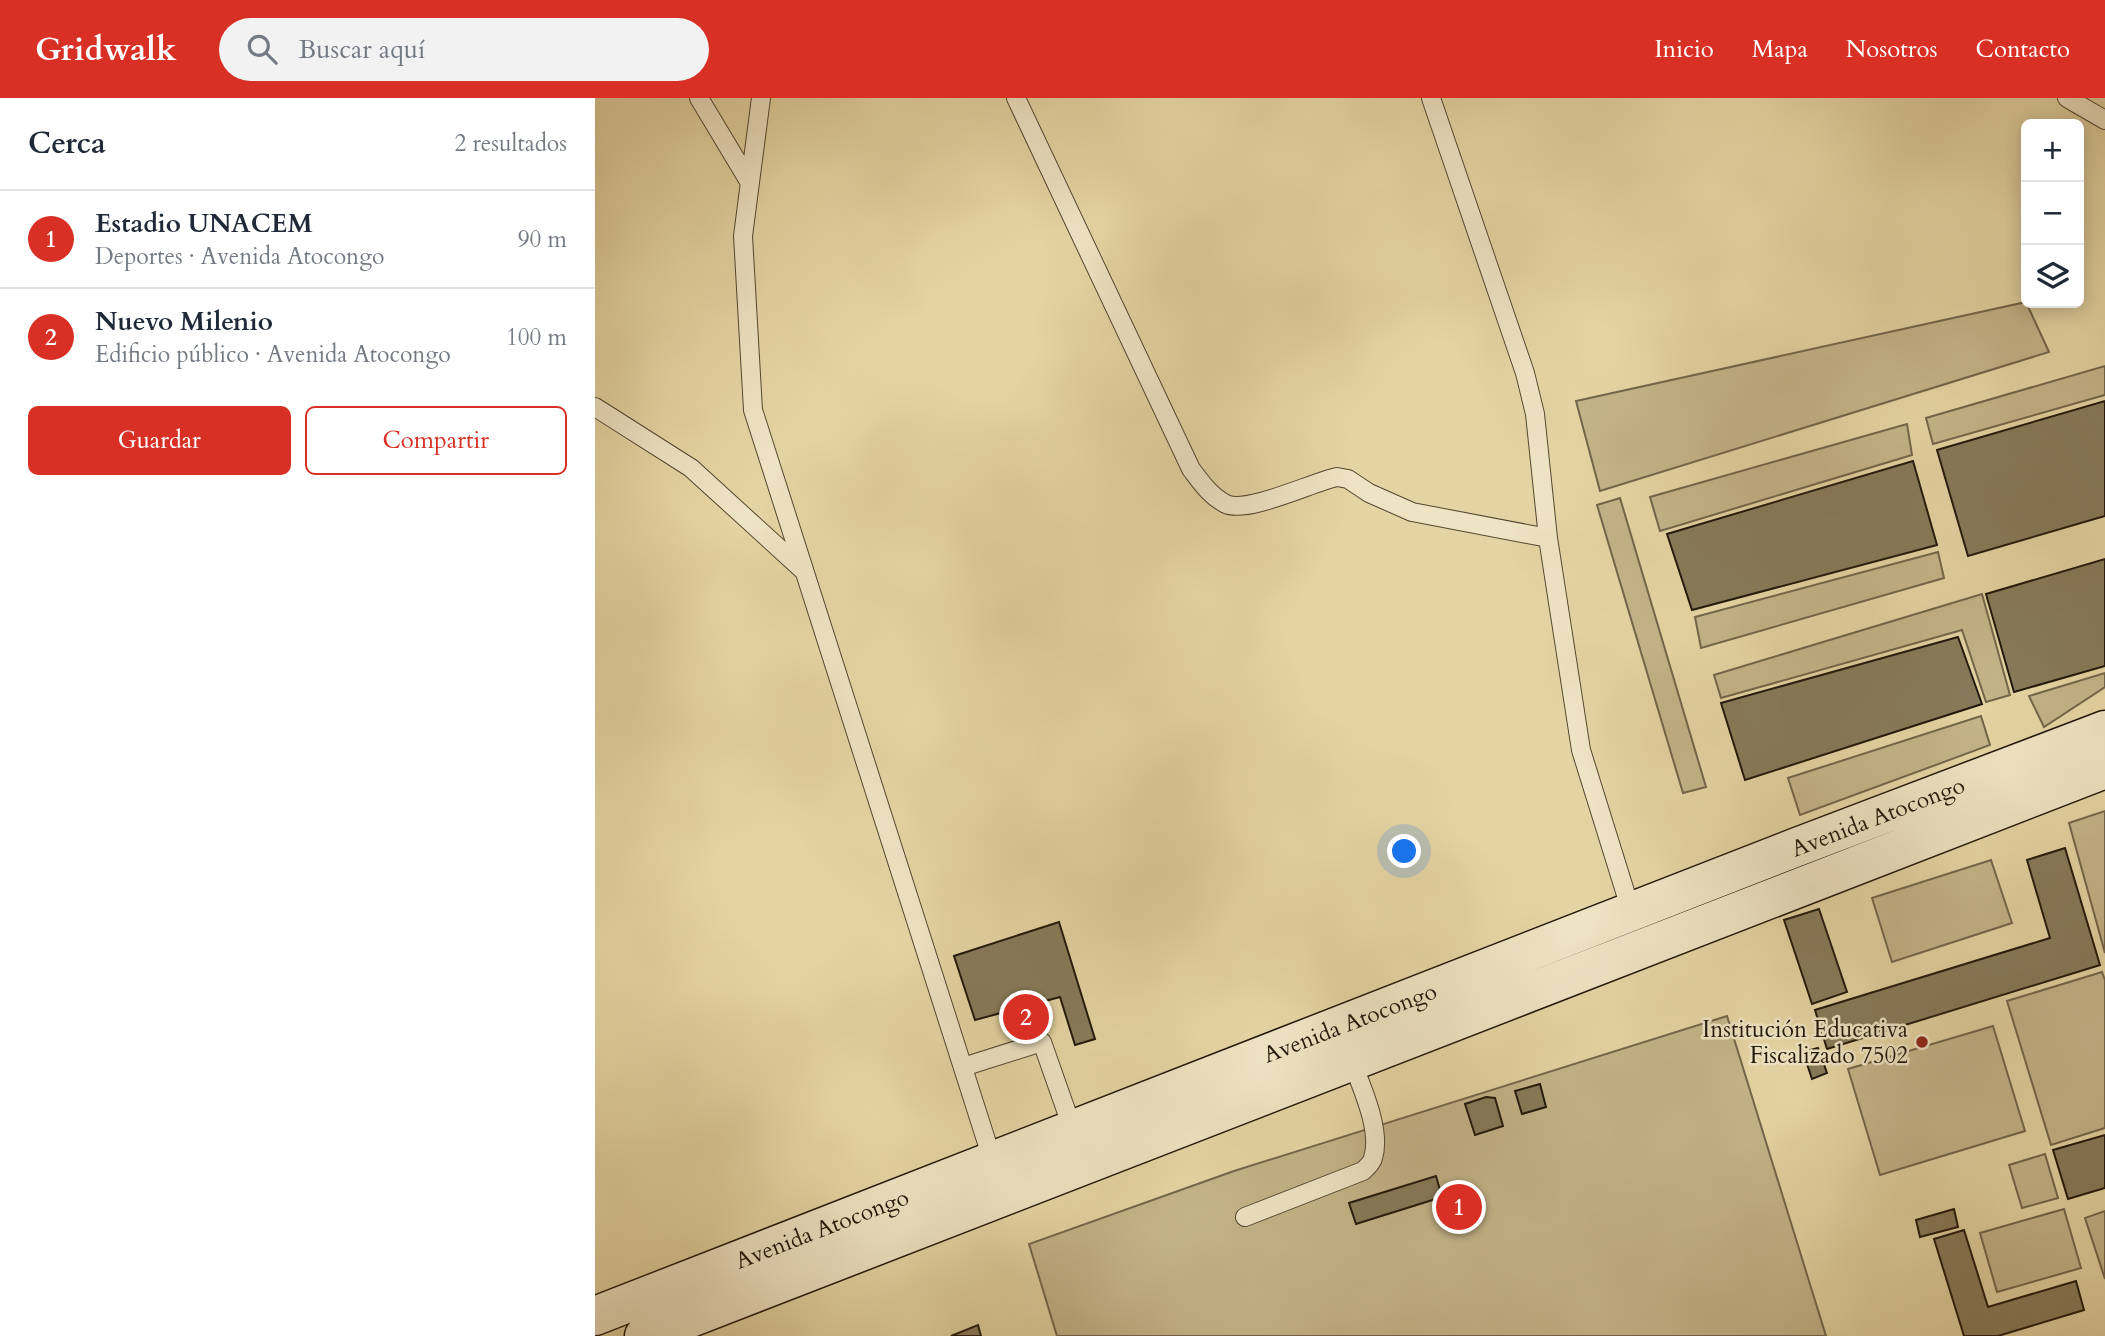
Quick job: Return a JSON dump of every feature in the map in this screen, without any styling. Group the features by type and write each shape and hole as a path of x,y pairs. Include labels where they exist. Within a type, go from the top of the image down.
{"main road":[{"name":"Avenida Atocongo","path":"595,1316 999,1179 1079,1148 1758,883 2105,730"},
{"name":"Avenida Atocongo","path":"1758,883 2105,769"},
{"name":"Avenida Atocongo","path":"644,1336 999,1179"}],"lane":[{"path":"699,98 750,183"},
{"path":"761,98 743,236 753,410 999,1179"},
{"path":"1016,98 1191,469 1208,491 1223,503 1241,507 1337,477 1348,479 1369,493 1412,512 1548,538"},
{"path":"1431,98 1525,373 1535,414 1548,538 1581,750 1637,930"},
{"path":"2067,98 2105,120"},
{"path":"595,407 691,468 804,571"},
{"path":"963,1067 1042,1042 1079,1148"},
{"path":"1245,1217 1363,1171 1373,1160 1373,1125 1344,1044"}],"shaded area":[{"path":"2021,303 2021,308 2029,308 2049,352 1600,491 1576,401"},
{"path":"2105,366 2105,395 1933,444 1926,418"},
{"path":"1907,424 1912,455 1660,531 1650,497"},
{"path":"1620,498 1706,787 1683,793 1597,505"},
{"path":"1938,552 1944,578 1701,648 1695,617"},
{"path":"1982,594 2010,695 1986,702 1962,630 1721,698 1714,675"},
{"path":"2105,673 2105,687 2044,727 2029,696"},
{"path":"1981,716 1990,745 1800,815 1788,778"},
{"path":"2105,811 2105,953 2069,823"},
{"path":"1991,860 2012,923 1892,962 1872,898"},
{"path":"2102,972 2105,980 2105,1128 2051,1145 2007,1001"},
{"path":"1727,1016 1826,1336 1057,1336 1029,1244 1234,1171"},
{"path":"1993,1026 2025,1131 1880,1175 1848,1069"},
{"path":"2045,1154 2058,1198 2022,1208 2009,1165"},
{"path":"2064,1209 2081,1268 1997,1292 1980,1233"},
{"path":"2105,1211 2105,1279 2085,1218"}],"building":[{"path":"2105,401 2105,516 1968,556 1937,450"},
{"path":"1913,461 1937,545 1692,610 1667,534"},
{"path":"2105,559 2105,666 2014,692 1986,594"},
{"path":"1958,637 1982,704 1745,780 1721,703"},
{"path":"2065,848 2100,965 1827,1049 1815,1010 2050,938 2027,860"},
{"path":"1819,909 1847,992 1812,1004 1784,920"},
{"path":"1059,922 1095,1039 1075,1045 1060,997 975,1020 954,956"},
{"path":"1818,1048 1827,1073 1812,1079 1803,1052"},
{"path":"1540,1084 1546,1107 1522,1114 1515,1091"},
{"path":"1486,1097 1495,1098 1503,1126 1475,1135 1465,1104"},
{"path":"2105,1135 2105,1188 2068,1199 2053,1150"},
{"path":"1436,1176 1442,1197 1356,1224 1349,1203"},
{"path":"1954,1209 1958,1227 1920,1237 1916,1220"},
{"path":"1964,1230 1988,1307 2076,1281 2084,1310 1998,1336 1964,1336 1934,1239"},
{"path":"978,1325 981,1336 951,1336"}],"place":[{"name":"Nuevo Milenio","path":"1026,1017"},
{"name":"Institución Educativa Fiscalizado 7502","path":"1922,1042"},
{"name":"Estadio UNACEM","path":"1459,1207"}]}
